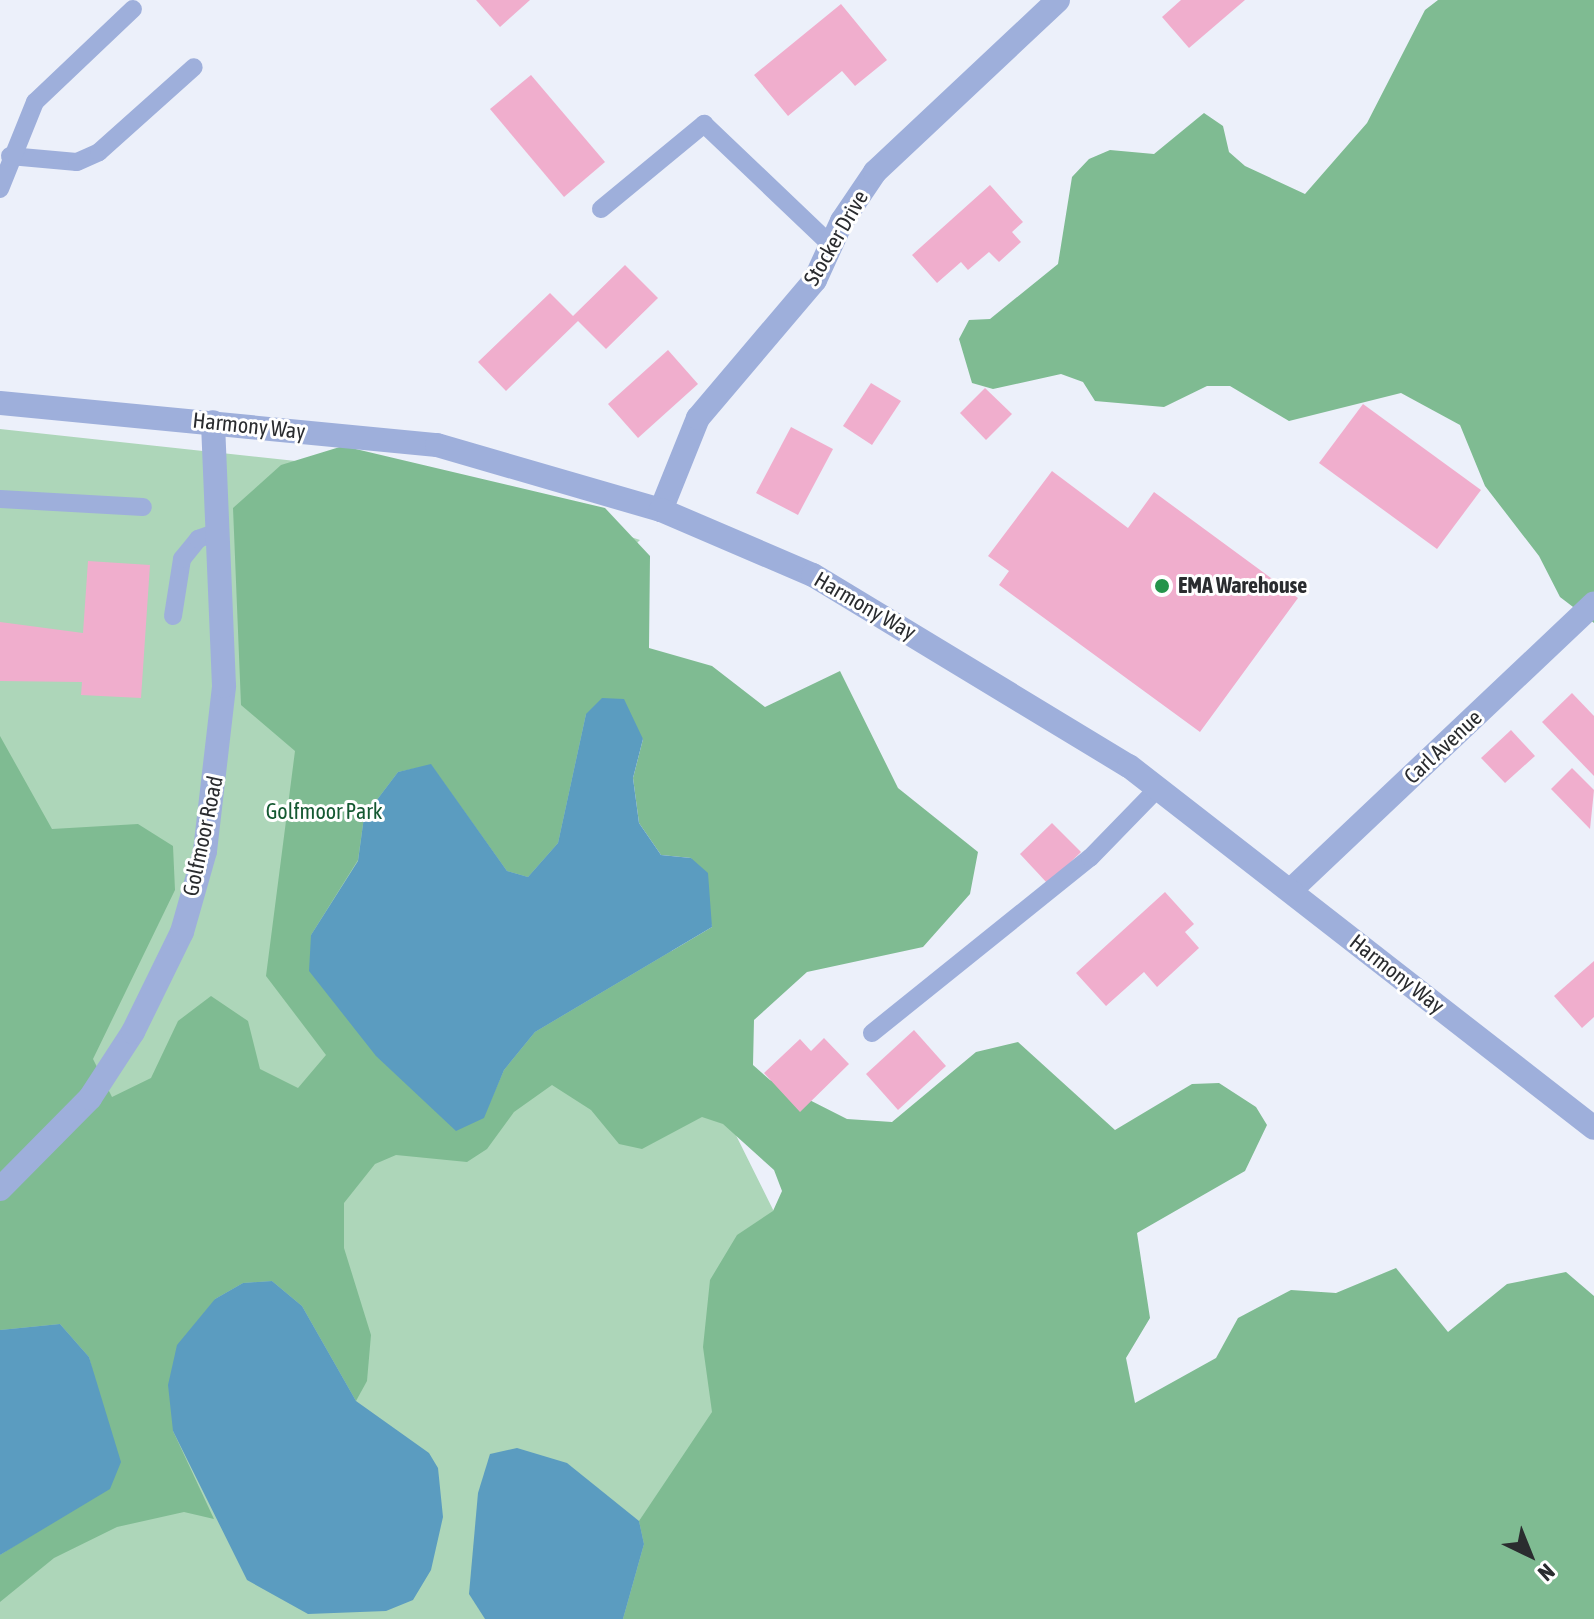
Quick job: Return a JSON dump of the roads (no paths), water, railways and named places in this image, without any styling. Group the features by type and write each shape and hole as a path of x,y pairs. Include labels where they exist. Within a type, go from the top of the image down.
{"street":[{"name":"Stocker Drive","path":"661,510 698,418 815,280 831,245 875,172 1058,0"},
{"name":"Harmony Way","path":"0,403 437,445 661,510 813,575 1158,788 1594,1128"},
{"name":"Golfmoor Road","path":"0,1189 90,1098 133,1032 182,932 205,851 220,743 220,531 213,422"},
{"name":"Carl Avenue","path":"1291,890 1594,603"}],"lane":[{"path":"0,189 10,156 35,102 133,9"},
{"path":"10,156 77,162 99,152 194,67"},
{"path":"601,209 704,124 831,245"},
{"path":"0,499 143,507"},
{"path":"173,616 182,559 198,539 220,531"},
{"path":"872,1033 1090,858 1158,788"}],"water":[{"path":"602,698 624,699 643,739 633,778 639,823 661,855 691,858 708,873 712,927 535,1032 504,1070 484,1118 456,1131 376,1056 309,971 311,935 358,861 364,817 398,772 431,764 507,871 528,877 558,843 586,714"},
{"path":"272,1281 302,1306 356,1401 429,1453 438,1468 443,1517 431,1570 413,1600 386,1611 308,1614 247,1580 173,1431 168,1385 177,1345 215,1299 243,1283"},
{"path":"60,1324 89,1357 121,1462 110,1489 0,1555 0,1330"},
{"path":"517,1448 567,1463 639,1521 644,1544 623,1619 485,1619 469,1594 478,1493 490,1454"}],"place":[{"name":"EMA Warehouse","path":"1162,586"}],"park label":[{"name":"Golfmoor Park","path":"324,812"}]}
